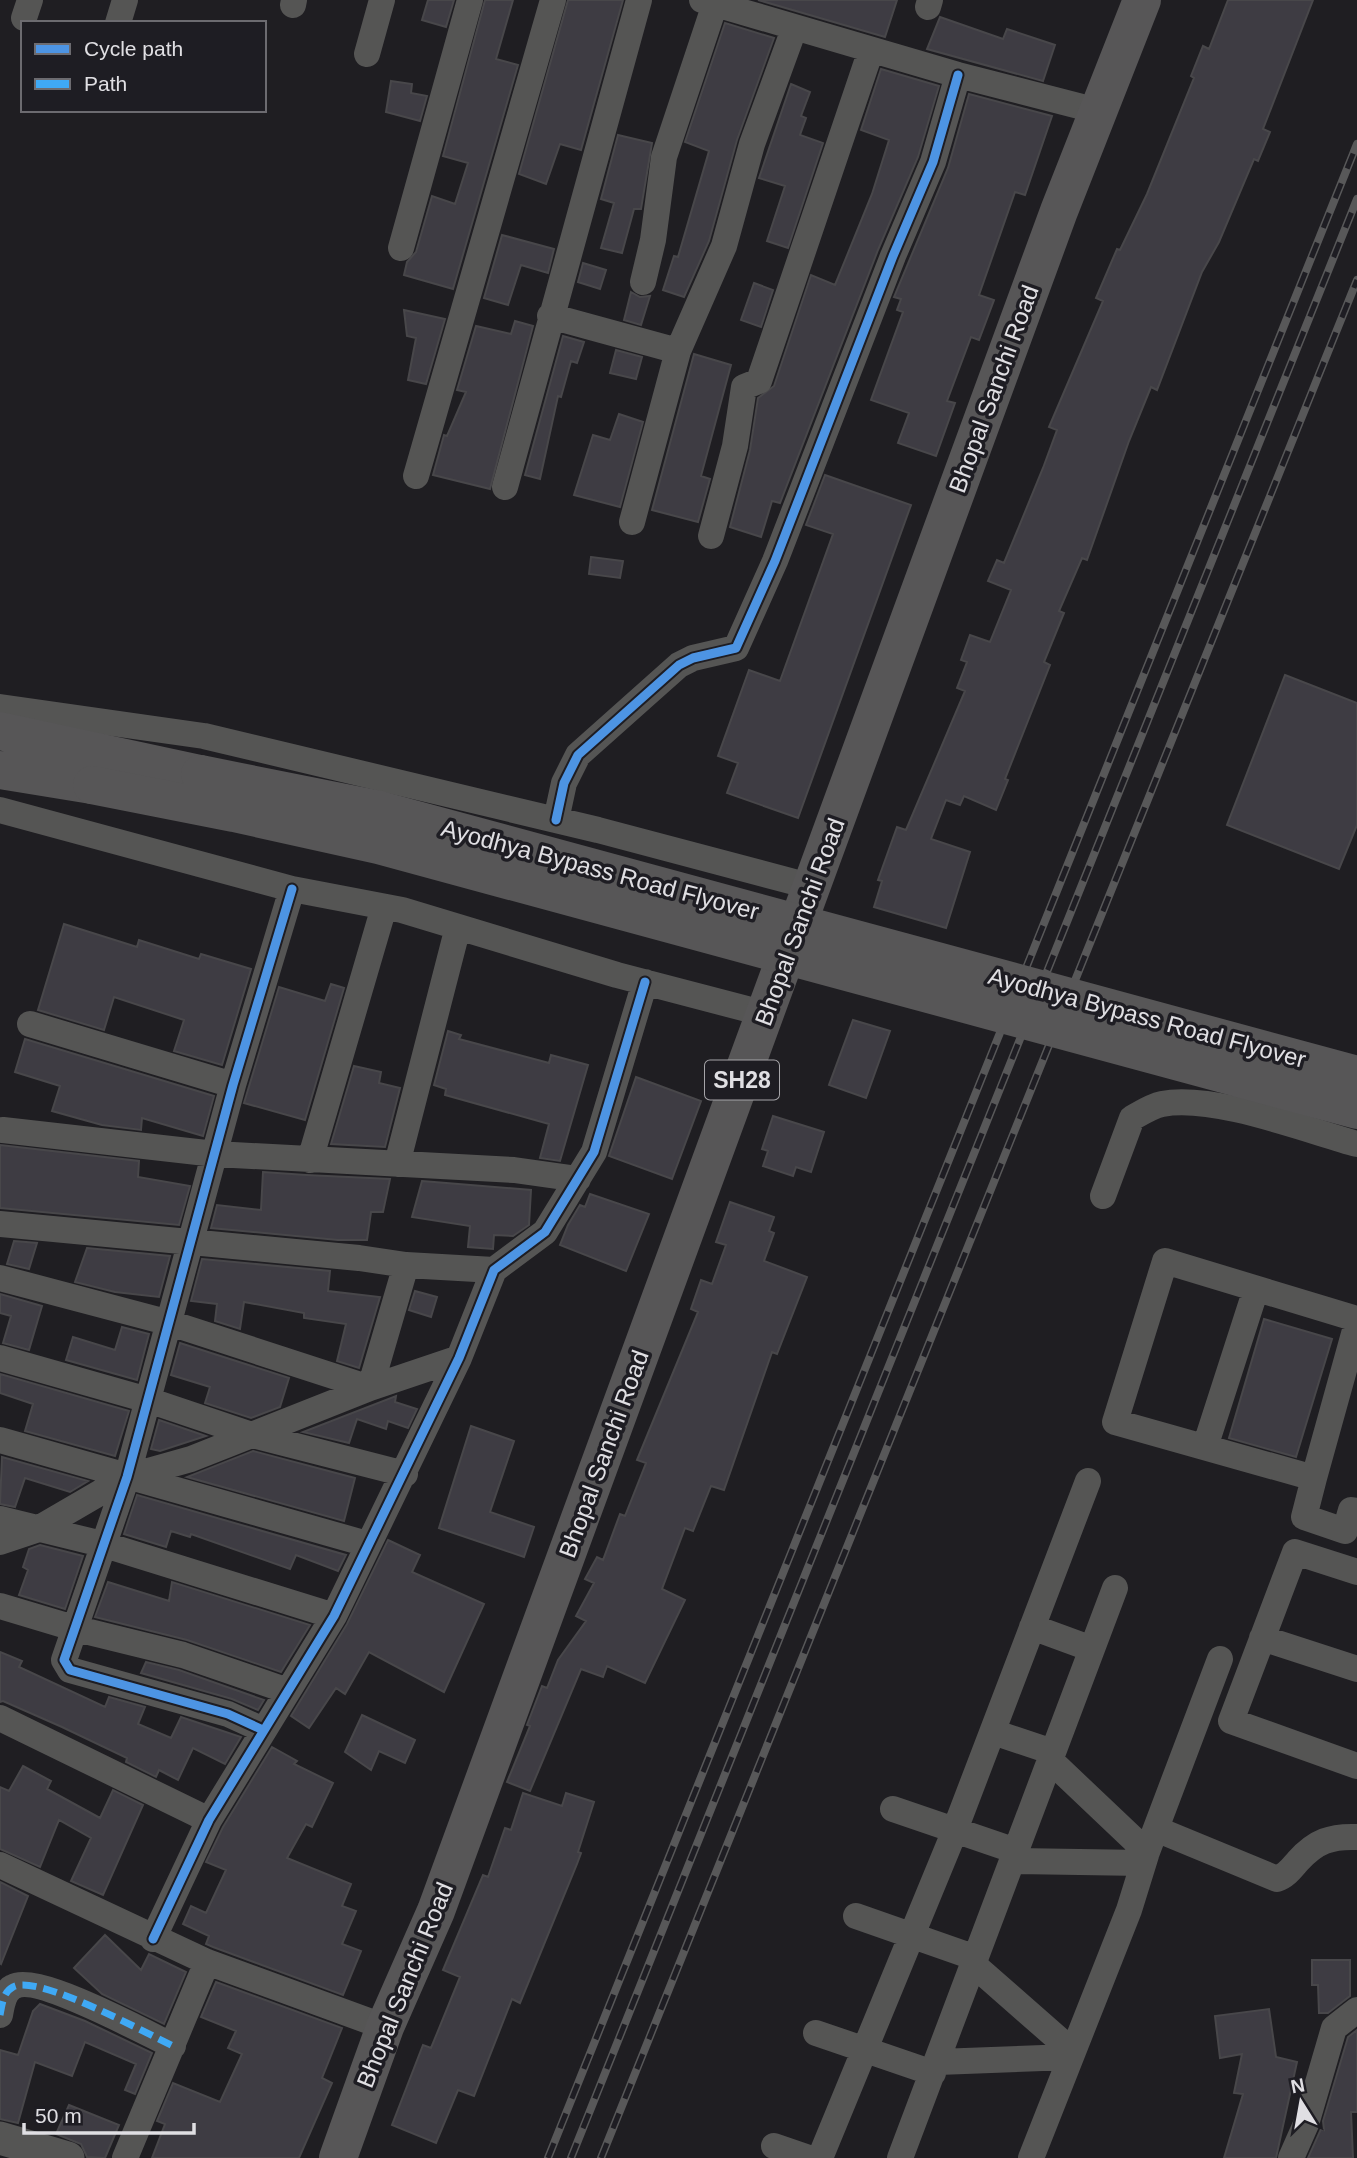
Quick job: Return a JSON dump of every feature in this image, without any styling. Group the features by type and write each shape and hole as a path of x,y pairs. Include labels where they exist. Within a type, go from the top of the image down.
{"main road":[{"name":"Bhopal Sanchi Road","path":"338,2158 385,2027 441,1898 1098,111 1142,0"},
{"name":"Ayodhya Bypass Road Flyover","path":"0,730 380,810 1357,1075"},
{"name":"Ayodhya Bypass Road Flyover","path":"0,770 92,785 378,845 1357,1110"}],"street":[{"path":"119,21 125,0"},
{"path":"367,54 383,0"},
{"path":"401,248 470,0"},
{"path":"416,476 553,0"},
{"path":"505,487 550,316 615,96 639,0"},
{"path":"643,282 653,240 664,158 709,2 958,75 1098,111"},
{"path":"632,522 678,351 724,246 752,144 794,29"},
{"path":"711,536 735,446 744,387 759,382 871,50"},
{"path":"556,820 564,783 578,755 679,665 693,658 736,648 775,561 893,256 933,162 958,75"},
{"path":"550,316 678,351"},
{"path":"0,706 204,736 556,820 813,887"},
{"path":"0,810 292,889 384,907 766,1014"},
{"path":"262,1730 228,1714 70,1670 64,1660 77,1629 102,1544 127,1477 233,1085 292,889"},
{"path":"310,1160 384,907"},
{"path":"397,1164 458,927"},
{"path":"153,1939 209,1820 334,1616 367,1544 405,1474 459,1357 494,1270 545,1232 594,1152 645,982"},
{"path":"30,1024 233,1085"},
{"path":"1103,1196 1132,1118 1160,1104 1192,1102 1244,1113 1357,1144"},
{"path":"3,1130 215,1154 514,1170 578,1180"},
{"path":"0,1224 192,1241 407,1265 494,1270"},
{"path":"1314,1478 1115,1422 1164,1261 1357,1321 1304,1517 1345,1531 1355,1503"},
{"path":"370,1388 407,1265"},
{"path":"0,1278 170,1323 370,1388"},
{"path":"1205,1447 1256,1289"},
{"path":"0,1542 36,1530 127,1477 191,1459 249,1434 459,1357"},
{"path":"0,1358 149,1400 249,1434 405,1474"},
{"path":"0,1440 367,1544"},
{"path":"820,2158 956,1829 1088,1481"},
{"path":"0,1519 36,1530 102,1544 334,1616"},
{"path":"1357,1572 1295,1552 1231,1721 1357,1766"},
{"path":"900,2158 1115,1588"},
{"path":"2,1612 183,1655 288,1690"},
{"path":"1032,1627 1092,1649"},
{"path":"1262,1638 1357,1669"},
{"path":"1031,2158 1129,1910 1149,1848 1220,1659"},
{"path":"0,1718 209,1820"},
{"path":"993,1732 1052,1756 1149,1848"},
{"path":"893,1809 956,1829 1014,1856 1149,1848 1277,1879 1286,1874 1306,1852 1322,1840 1357,1837"},
{"path":"0,1865 207,1962 385,2027"},
{"path":"856,1916 975,1962 1071,2054"},
{"path":"125,2158 207,1962"},
{"path":"0,2015 4,1997 11,1987 21,1984 36,1986 78,2000 173,2046"},
{"path":"1291,2158 1306,2124 1334,2028 1357,2010"},
{"path":"816,2033 936,2067 1071,2054"},
{"path":"0,2138 68,2158"},
{"path":"774,2146 809,2158"}],"building":[{"path":"428,0 454,0 446,27 422,20"},
{"path":"485,0 513,0 496,59 518,65 453,289 404,275 407,262 416,252 432,196 455,204 468,163 443,156"},
{"path":"568,0 623,0 581,150 560,144 546,184 519,174"},
{"path":"758,0 897,0 885,37"},
{"path":"1228,0 1313,0 1263,129 1270,132 1258,161 1254,159 1219,242 1202,272 1157,390 1151,387 1087,560 1082,558 1059,611 1064,613 1044,662 1050,665 1005,779 1008,780 996,810 964,796 960,805 946,800 931,839 970,852 946,928 874,907 882,881 878,880 897,827 906,830 965,691 957,688 967,662 961,660 970,635 990,642 1011,590 988,581 997,560 1004,563 1043,468 1057,430 1049,427 1103,301 1096,298 1117,249 1120,250 1147,194 1194,78 1191,76 1203,46 1209,49"},
{"path":"940,17 1003,39 1007,29 1055,45 1043,81 927,49"},
{"path":"725,23 774,38 737,140 709,241 684,297 663,290 674,256 678,257 709,151 685,142"},
{"path":"881,69 939,86 918,157 878,250 780,503 772,501 761,537 730,527 750,450 758,398 774,386 811,275 835,285 872,194 889,140 861,130"},
{"path":"391,81 412,84 411,93 427,96 420,121 386,112"},
{"path":"791,84 810,92 801,116 806,118 800,135 823,143 788,248 767,241 785,186 759,178"},
{"path":"969,94 1052,116 1025,195 1015,192 979,295 994,300 979,340 971,337 947,401 955,403 936,456 898,443 909,413 871,400 903,312 897,310 901,299 894,297 948,168"},
{"path":"618,135 652,143 641,209 634,209 622,253 601,248 614,203 601,199"},
{"path":"502,235 554,249 548,273 521,265 508,305 484,298"},
{"path":"583,263 606,270 600,289 578,282"},
{"path":"754,283 773,290 761,327 741,320"},
{"path":"631,292 640,297 650,296 641,325 624,320"},
{"path":"404,310 445,319 426,384 408,380 416,338 407,336"},
{"path":"515,321 533,326 490,489 433,475 444,435 447,436 466,392 457,390 476,326 511,334"},
{"path":"563,336 584,342 577,363 571,361 561,397 558,396 540,479 525,475"},
{"path":"616,350 642,357 636,379 610,373"},
{"path":"694,354 731,365 701,476 710,479 698,522 652,510"},
{"path":"619,414 643,422 620,507 574,495 593,435 610,440"},
{"path":"825,475 911,505 798,818 727,793 738,763 718,756 749,670 780,681 833,534 806,525"},
{"path":"591,557 623,561 620,578 589,574"},
{"path":"1285,675 1357,703 1357,825 1339,869 1227,825"},
{"path":"64,924 137,947 139,940 199,959 201,954 251,969 222,1065 174,1051 184,1020 114,997 104,1030 38,1010"},
{"path":"331,984 344,988 305,1120 244,1103 279,987 325,1001"},
{"path":"853,1020 890,1031 866,1098 829,1085"},
{"path":"448,1031 461,1035 459,1039 549,1063 551,1055 588,1065 560,1161 540,1158 549,1124 445,1095 446,1089 434,1085"},
{"path":"25,1039 214,1096 203,1136 142,1118 141,1130 102,1125 52,1111 60,1086 15,1072"},
{"path":"354,1066 381,1072 379,1083 400,1088 385,1147 331,1144"},
{"path":"636,1077 701,1101 672,1179 609,1156"},
{"path":"773,1116 824,1132 811,1172 796,1167 793,1176 763,1166 768,1151 762,1149"},
{"path":"0,1145 139,1161 138,1177 190,1186 179,1225 0,1208"},
{"path":"263,1172 390,1179 383,1212 371,1212 367,1240 338,1240 211,1228 217,1205 261,1210"},
{"path":"422,1181 531,1190 529,1225 513,1236 494,1235 493,1249 468,1247 470,1226 412,1217"},
{"path":"590,1194 649,1214 626,1271 560,1245 568,1225 580,1205 585,1207"},
{"path":"730,1202 774,1217 769,1231 774,1233 764,1261 807,1277 777,1354 772,1352 724,1490 711,1486 693,1531 685,1528 662,1589 685,1600 645,1683 607,1666 603,1677 581,1669 530,1791 507,1782 530,1726 527,1725 542,1686 547,1688 558,1660 586,1621 576,1616 594,1583 585,1579 597,1557 603,1560 620,1514 625,1516 646,1463 637,1460 698,1312 691,1309 701,1280 712,1284 726,1245 716,1242"},
{"path":"14,1241 37,1243 29,1269 7,1264"},
{"path":"87,1248 170,1256 159,1297 115,1292 75,1282"},
{"path":"202,1259 330,1271 328,1291 380,1297 359,1368 337,1361 346,1324 304,1318 304,1313 244,1302 240,1329 215,1321 217,1304 191,1301"},
{"path":"415,1291 437,1297 431,1317 409,1310"},
{"path":"0,1294 42,1306 29,1350 3,1343 11,1316 0,1313"},
{"path":"1264,1319 1332,1339 1296,1457 1229,1438"},
{"path":"122,1327 149,1334 137,1380 66,1360 73,1337 115,1350"},
{"path":"180,1343 289,1378 280,1407 251,1418 205,1403 210,1387 171,1375"},
{"path":"0,1374 129,1411 115,1456 25,1431 33,1404 0,1393"},
{"path":"396,1396 395,1402 417,1409 408,1428 388,1421 386,1429 357,1419 349,1443 303,1432"},
{"path":"159,1420 206,1436 160,1451 151,1449"},
{"path":"471,1426 514,1441 490,1512 534,1527 524,1557 439,1528"},
{"path":"253,1451 355,1478 344,1521 187,1477"},
{"path":"2,1457 88,1481 70,1492 25,1478 15,1507 0,1504"},
{"path":"137,1495 346,1555 338,1571 296,1555 290,1569 191,1534 190,1537 171,1531 166,1547 124,1534"},
{"path":"388,1540 420,1555 412,1572 484,1604 444,1692 369,1652 345,1694 336,1688 309,1728 291,1716 347,1624"},
{"path":"40,1545 83,1556 65,1609 19,1595 28,1570 23,1567 29,1549"},
{"path":"108,1582 169,1601 172,1582 310,1625 281,1672 187,1640 95,1617"},
{"path":"0,1652 22,1661 19,1667 105,1707 109,1697 145,1707 138,1724 171,1738 181,1717 241,1737 225,1764 193,1748 178,1780 159,1770 156,1777 126,1762 127,1758 62,1727 0,1702"},
{"path":"146,1662 179,1670 264,1700 258,1710 232,1699 141,1673"},
{"path":"362,1715 415,1740 405,1763 379,1751 371,1770 345,1752"},
{"path":"272,1747 297,1761 294,1764 333,1783 312,1827 306,1824 287,1858 351,1884 342,1906 356,1911 342,1944 361,1951 343,1995 206,1944 209,1936 183,1924 191,1906 206,1913 226,1870 206,1862 223,1827"},
{"path":"23,1766 51,1781 47,1789 100,1818 113,1790 143,1805 103,1895 71,1881 91,1838 59,1820 40,1867 0,1849 0,1787 9,1791"},
{"path":"523,1793 562,1806 566,1793 594,1802 578,1852 581,1853 577,1864 520,2003 512,1999 474,2096 458,2090 436,2143 392,2125 423,2045 431,2048 460,1977 443,1970 483,1875 488,1877 505,1828 511,1830"},
{"path":"0,1882 28,1896 1,1964 0,1963"},
{"path":"105,1935 141,1970 149,1954 186,1972 164,2024 102,1994 74,1968"},
{"path":"1312,1960 1350,1960 1350,1996 1328,2013 1319,2013 1318,1985 1312,1985"},
{"path":"216,1982 342,2028 322,2078 332,2083 299,2158 152,2158 165,2124 157,2121 173,2083 220,2102 242,2054 228,2048 236,2031 201,2017"},
{"path":"40,2004 85,2021 152,2053 135,2094 125,2090 136,2064 85,2042 72,2076 35,2062 18,2123 0,2119 0,2050 18,2055 33,2011"},
{"path":"1269,2009 1276,2057 1297,2062 1276,2158 1224,2158 1243,2094 1234,2093 1242,2054 1220,2058 1215,2016"},
{"path":"1357,2030 1357,2112 1351,2112 1353,2158 1308,2158 1321,2129 1324,2130 1323,2121 1348,2037"},
{"path":"69,2105 119,2125 105,2158 87,2157 81,2144 56,2134"}],"railway":[{"path":"548,2158 1357,144"},
{"path":"571,2158 1357,199"},
{"path":"601,2158 1357,280"}],"marked path":[{"path":"0,2015 7,1992 13,1987 25,1985 44,1988 92,2006 173,2046"}],"cycle path":[{"path":"556,820 564,783 578,755 679,665 693,658 736,648 775,561 893,256 933,162 958,75"},
{"path":"263,1730 228,1714 70,1670 64,1660 127,1477 233,1085 292,889"},
{"path":"153,1939 209,1820 334,1616 459,1358 494,1270 545,1232 594,1152 645,982"}]}
